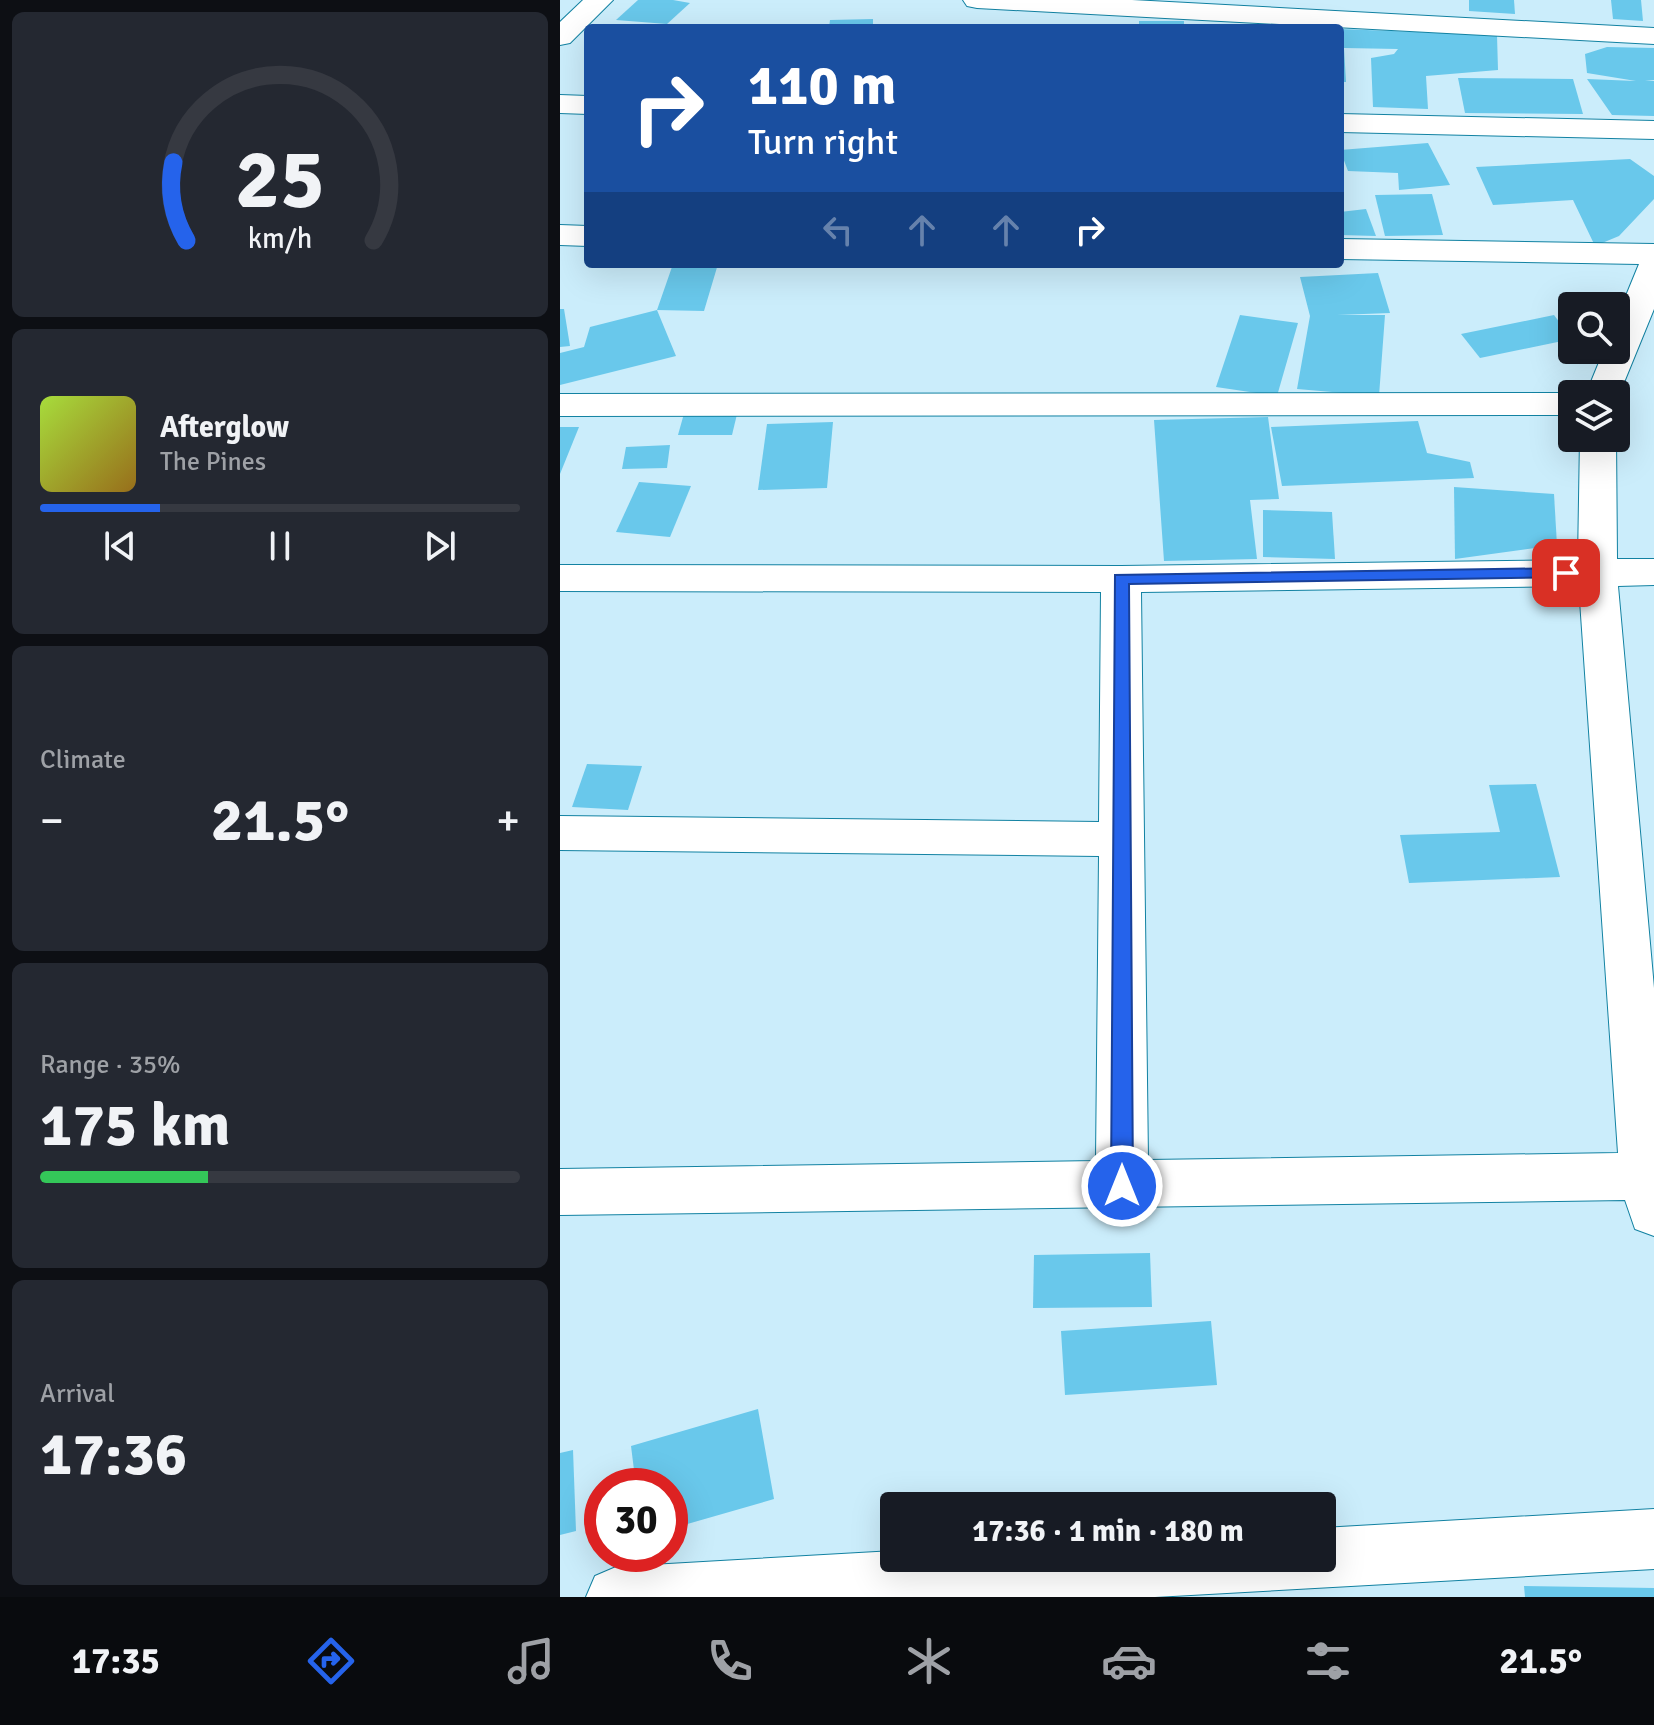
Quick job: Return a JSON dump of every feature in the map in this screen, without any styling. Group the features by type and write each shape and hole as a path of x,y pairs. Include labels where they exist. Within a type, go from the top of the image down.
{"street":[{"path":"562,34 599,0"},
{"path":"977,0 1044,16 1288,24"},
{"path":"1344,26 1654,36"},
{"path":"560,104 584,105"},
{"path":"1344,123 1654,130"},
{"path":"560,235 584,236"},
{"path":"1344,249 1654,254"},
{"path":"1609,380 1654,266"},
{"path":"560,405 1558,404"},
{"path":"560,1192 1122,1186 1651,1188 1597,573 1596,452"},
{"path":"560,578 1121,579 1654,572"},
{"path":"1121,579 1122,1186"},
{"path":"560,833 1122,839"},
{"path":"1336,1557 1654,1539"},
{"path":"616,1597 1067,1572"}],"building":[{"path":"638,0 690,3 667,24 616,20"},
{"path":"1469,0 1514,0 1515,14 1469,11"},
{"path":"1611,0 1641,0 1643,21 1613,19"},
{"path":"873,19 873,24 830,24 830,20"},
{"path":"1139,21 1184,21 1184,24 1139,24"},
{"path":"1344,29 1497,35 1498,70 1426,76 1428,109 1373,107 1371,58 1394,54 1398,49 1344,48"},
{"path":"1607,47 1654,48 1654,80 1645,81 1654,81 1654,116 1612,115 1587,79 1636,81 1587,73 1585,54"},
{"path":"1458,78 1573,79 1583,114 1465,113"},
{"path":"1428,143 1450,185 1399,190 1398,173 1348,171 1344,150"},
{"path":"1630,159 1654,176 1654,199 1619,236 1595,246 1573,200 1493,205 1476,167"},
{"path":"1432,194 1443,235 1385,236 1375,195"},
{"path":"1366,209 1376,236 1344,235 1344,212"},
{"path":"672,268 717,268 704,311 657,310"},
{"path":"1378,273 1390,313 1337,315 1385,315 1379,396 1297,389 1310,316 1300,277"},
{"path":"560,309 564,309 570,346 560,347"},
{"path":"657,310 676,356 560,385 560,353 584,347 590,327"},
{"path":"1240,315 1298,323 1277,396 1216,387"},
{"path":"1554,315 1558,320 1558,342 1480,358 1461,334"},
{"path":"685,410 738,410 732,435 678,435"},
{"path":"1268,417 1279,499 1250,500 1257,559 1164,561 1154,420"},
{"path":"1418,421 1427,453 1470,462 1474,478 1282,486 1271,427"},
{"path":"833,422 827,488 758,490 767,424"},
{"path":"560,427 579,427 560,474"},
{"path":"670,445 667,468 622,469 626,447"},
{"path":"639,482 691,486 670,537 616,532"},
{"path":"1454,487 1554,494 1557,545 1455,559"},
{"path":"1263,510 1332,512 1335,559 1263,557"},
{"path":"587,764 642,766 628,810 572,807"},
{"path":"1536,784 1560,877 1409,883 1400,835 1500,832 1489,785"},
{"path":"1150,1253 1152,1307 1033,1308 1034,1255"},
{"path":"1211,1321 1217,1385 1065,1395 1061,1331"},
{"path":"758,1409 774,1499 688,1524 688,1468 634,1468 631,1446"},
{"path":"573,1450 576,1531 560,1535 560,1453"},
{"path":"1524,1586 1654,1588 1654,1597 1525,1597"}],"route":[{"path":"1122,1186 1121,579 1566,573"}]}
